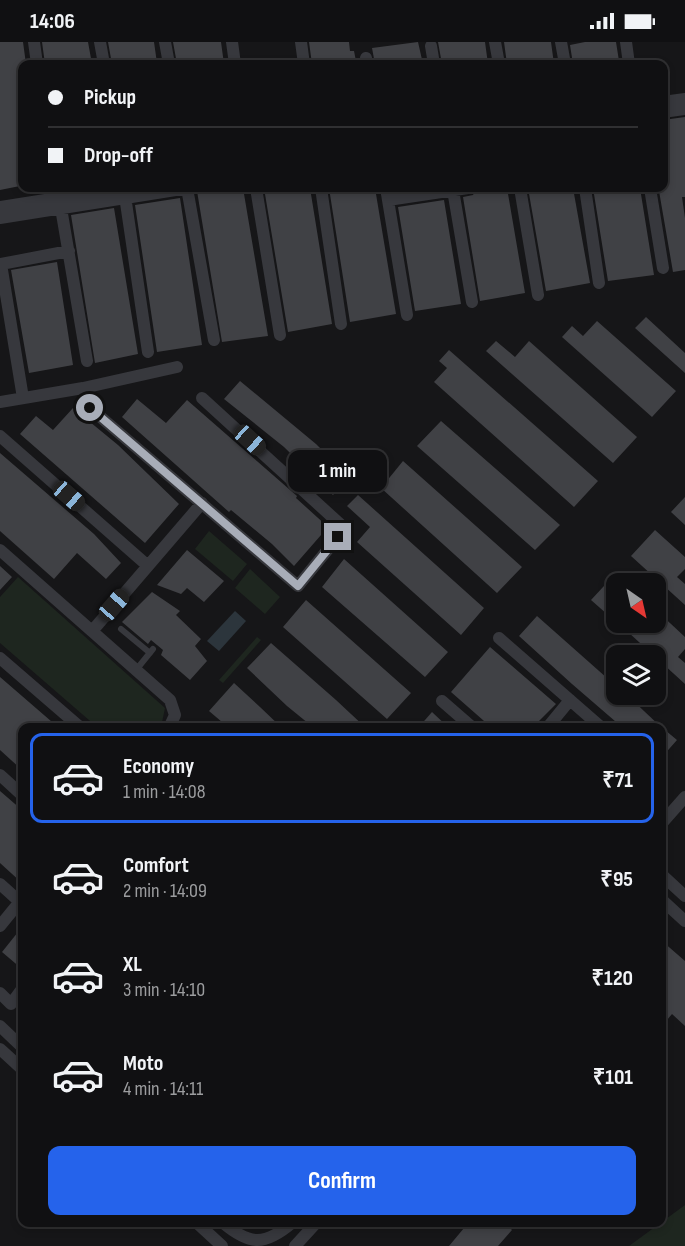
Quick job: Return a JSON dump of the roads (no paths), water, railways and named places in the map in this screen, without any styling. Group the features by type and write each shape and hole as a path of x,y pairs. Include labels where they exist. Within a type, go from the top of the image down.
{"street":[{"path":"34,42 36,60"},
{"path":"100,42 103,60"},
{"path":"165,42 167,60"},
{"path":"232,42 234,60"},
{"path":"301,42 303,60"},
{"path":"495,42 497,60"},
{"path":"561,42 564,60"},
{"path":"626,42 628,60"},
{"path":"431,46 433,60"},
{"path":"668,101 685,99"},
{"path":"668,111 685,109"},
{"path":"0,207 58,198 123,192 148,352"},
{"path":"188,192 214,340"},
{"path":"257,192 280,335"},
{"path":"322,192 341,324"},
{"path":"407,315 387,194 420,192"},
{"path":"453,192 472,302"},
{"path":"521,192 538,296"},
{"path":"586,192 599,283"},
{"path":"651,192 663,268"},
{"path":"0,218 58,198"},
{"path":"58,198 87,361"},
{"path":"23,398 2,263 69,251"},
{"path":"0,402 177,368"},
{"path":"90,408 298,586 338,537 341,525 202,398"},
{"path":"0,436 148,566"},
{"path":"93,630 202,503"},
{"path":"0,550 170,700 175,715 171,723"},
{"path":"499,638 596,723"},
{"path":"0,658 75,723"},
{"path":"551,723 570,700"},
{"path":"442,701 466,723"},
{"path":"0,775 18,791"},
{"path":"666,818 685,797"},
{"path":"666,879 685,896"},
{"path":"0,884 18,899"},
{"path":"666,904 685,921"},
{"path":"0,926 18,905"},
{"path":"0,993 10,1004 18,994"},
{"path":"0,1026 18,1043"},
{"path":"0,1049 18,1065"},
{"path":"201,1227 222,1246"},
{"path":"227,1227 239,1238 266,1245 288,1227"},
{"path":"295,1246 312,1227"}],"lane":[{"path":"121,629 151,651 136,670"}]}
